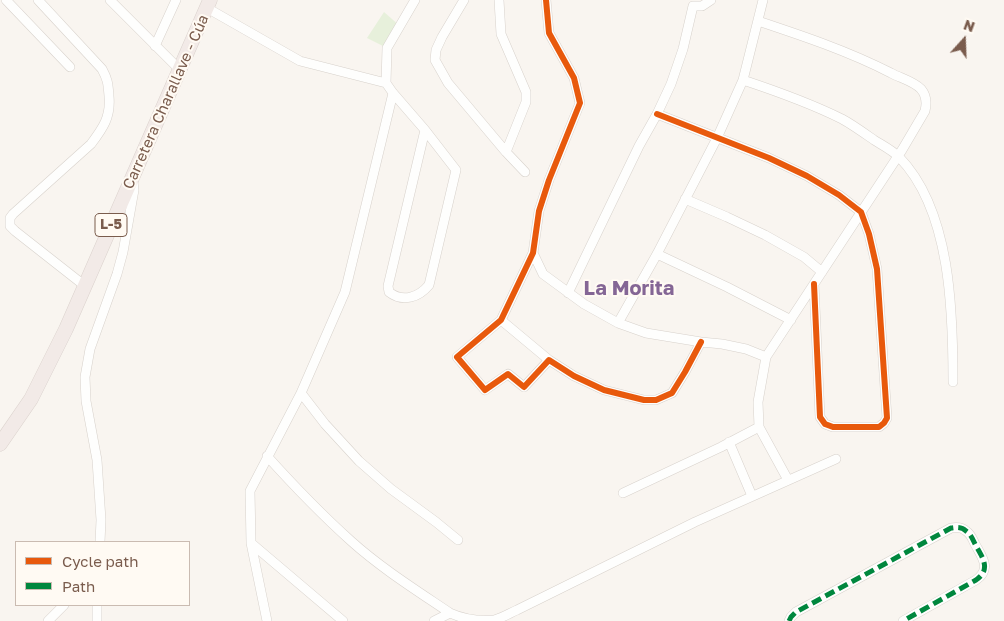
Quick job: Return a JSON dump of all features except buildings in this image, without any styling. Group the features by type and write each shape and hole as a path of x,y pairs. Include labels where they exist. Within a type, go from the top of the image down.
{"highway":[{"name":"Carretera Charallave - Cúa","path":"0,444 31,398 66,329 209,4"}],"street":[{"path":"6,0 70,67"},
{"path":"38,0 102,69 107,80 110,107 108,119 101,132 91,144 13,214 10,218 10,226 14,232 85,286"},
{"path":"110,0 180,70"},
{"path":"156,46 176,0"},
{"path":"415,0 387,48 386,83 425,130 456,170 430,285 420,294 399,298 389,292 388,286 425,130"},
{"path":"464,0 442,37 436,50 435,60 448,83 525,172"},
{"path":"499,0 501,34 526,92 526,102 506,152"},
{"path":"546,0 549,33 574,78 580,103 549,180 539,211 533,253 501,320 458,357 485,390 508,374 524,387 549,360"},
{"path":"568,293 671,84 683,49 693,6 702,6 711,0"},
{"path":"618,323 657,254 717,138 743,80 763,0"},
{"path":"209,4 300,61 386,83"},
{"path":"758,21 866,60 920,88 926,99 925,111 898,156 766,357 758,402 759,427 788,480"},
{"path":"743,80 799,100 843,120 898,156 906,166 921,188 938,230 950,303 953,342 953,382"},
{"path":"267,621 251,543 250,491 301,393 345,292 393,93"},
{"path":"657,114 769,158 807,176 839,195 861,212 872,243 877,269 887,418 879,427 833,426 825,424 820,418 814,284"},
{"path":"100,541 98,460 86,401 85,377 90,349 123,252 134,190 132,179"},
{"path":"685,199 765,235 804,257 822,272"},
{"path":"533,253 543,274 584,304 618,323 646,333 722,344 746,349 766,357"},
{"path":"657,254 791,320"},
{"path":"501,320 549,360 574,376 604,390 644,400 656,400 672,393 686,372 701,342"},
{"path":"301,393 325,424 359,461 390,489 458,540"},
{"path":"623,493 759,427"},
{"path":"729,442 752,496"},
{"path":"267,456 308,501 352,542 400,579 450,613 473,621 493,620 517,610 695,522 836,459"},
{"path":"789,621 796,612 951,528 965,530 970,534 984,562 982,575 903,621"},
{"path":"251,543 343,621"},
{"path":"48,621 63,606"},
{"path":"97,606 97,621"},
{"path":"434,621 450,613"}],"green space":[{"path":"384,12 400,26 387,48 367,38"}],"marked path":[{"path":"789,621 796,612 951,528 959,528 971,535 983,558 985,567 981,576 903,621"}],"cycle path":[{"path":"546,0 549,33 574,78 580,103 549,180 539,211 533,253 501,320 457,357 485,390 508,374 524,387 549,360 574,376 604,390 644,400 656,400 672,393 701,342"},
{"path":"657,114 769,158 807,176 839,195 861,212 869,234 877,269 887,418 879,427 833,427 825,424 820,417 814,284"}],"district":[{"name":"La Morita","path":"629,289"}]}
